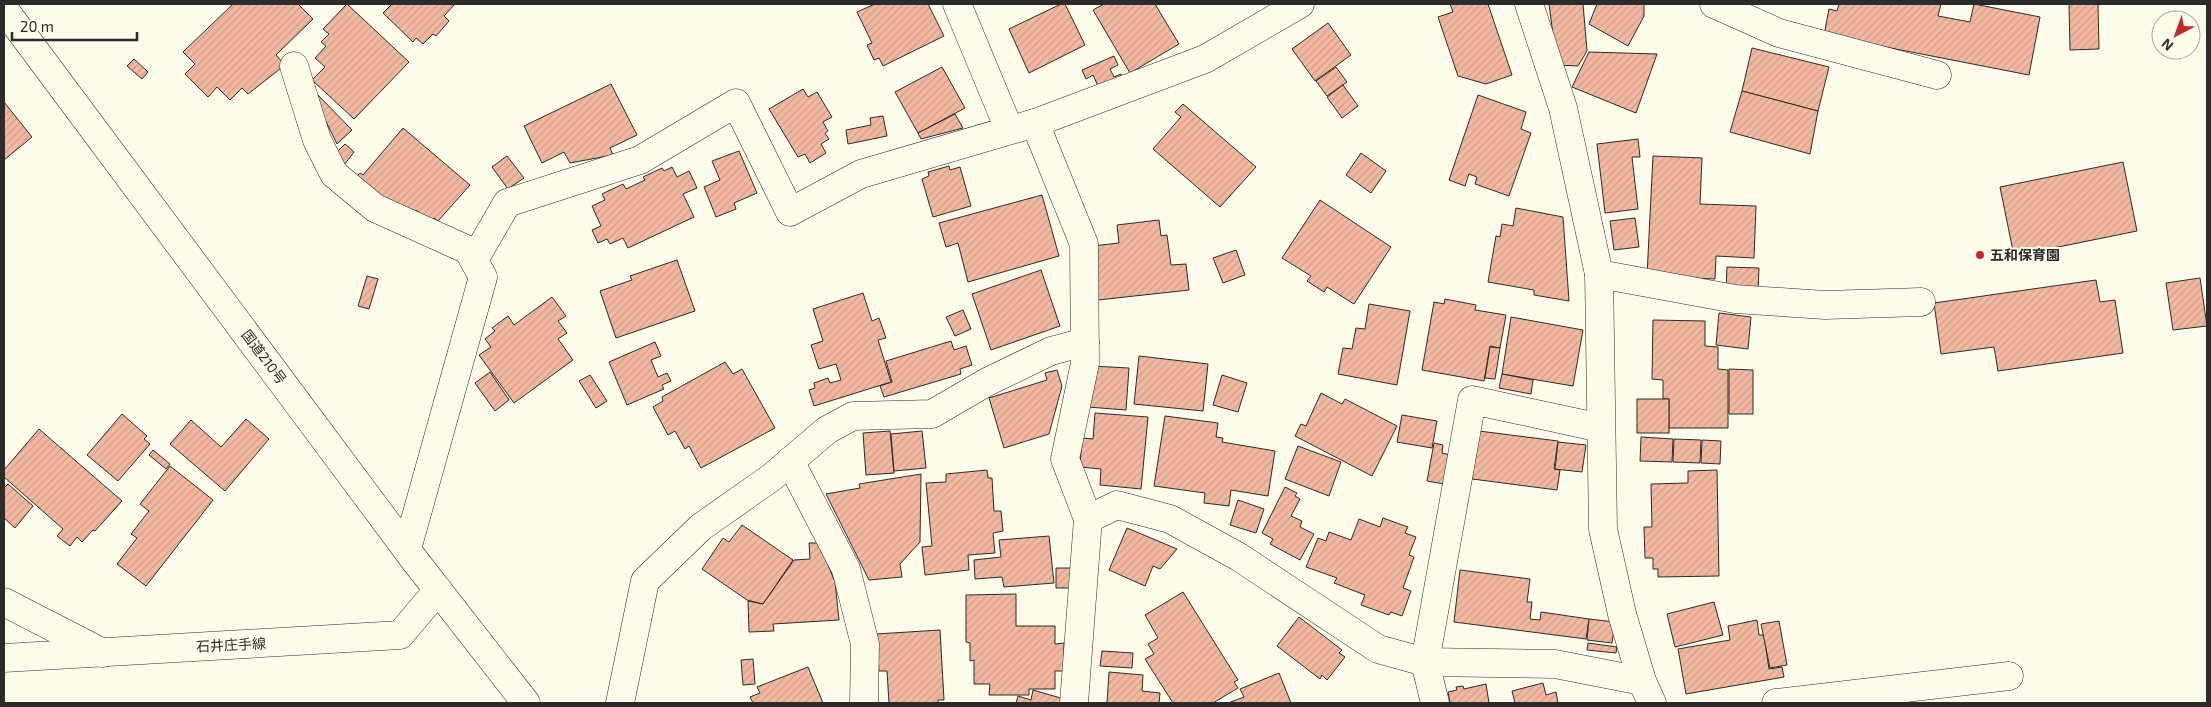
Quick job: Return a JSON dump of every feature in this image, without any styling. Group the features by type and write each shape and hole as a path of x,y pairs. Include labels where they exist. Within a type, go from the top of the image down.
{"main road":[{"path":"957,4 1009,129"},
{"path":"474,260 507,203 640,160 736,103 790,212 861,174 1035,122 1205,59 1300,4"},
{"path":"1529,4 1563,108 1599,274 1602,529 1622,614 1647,692"},
{"path":"1714,4 1779,33 1937,75"},
{"name":"国道210号","path":"4,9 407,549 526,703"},
{"path":"294,66 317,140 334,174 375,208 468,250 483,276 407,549"},
{"path":"1035,122 1084,244 1085,363 1064,459 1088,519 1074,703"},
{"path":"1599,274 1735,299 1825,305 1921,302"},
{"path":"620,703 645,581 701,527 772,477 827,430 853,416 932,414 987,382 1051,351 1085,342"},
{"path":"1435,703 1425,662 1472,400 1601,428"},
{"path":"790,461 846,569 865,644 864,703"},
{"path":"1088,519 1117,505 1170,519 1239,557 1378,649 1425,662 1555,664 1647,692"},
{"name":"石井庄手線","path":"4,658 400,635 438,590"},
{"path":"4,602 102,653"},
{"path":"1776,703 2009,676"}],"building":[{"path":"233,4 298,4 313,19 276,55 285,65 248,94 242,88 230,100 217,87 208,97 185,74 195,64 183,52"},
{"path":"347,4 409,62 354,119 312,80 325,67 315,58 326,46 321,42 329,34 323,29"},
{"path":"392,4 455,4 444,16 449,21 436,36 433,34 423,44 416,38 413,42 383,13"},
{"path":"875,4 928,4 944,36 883,66 879,58 874,60 867,45 872,43 857,12"},
{"path":"1061,4 1065,4 1085,45 1029,73 1009,29"},
{"path":"1104,4 1155,4 1179,44 1130,73 1093,10"},
{"path":"1450,4 1488,4 1512,75 1486,84 1458,76 1438,17 1453,12"},
{"path":"1549,4 1583,4 1587,51 1578,66 1557,65"},
{"path":"1597,4 1644,4 1644,16 1628,46 1589,24"},
{"path":"1839,4 1941,4 1938,16 1970,22 1974,4 2040,17 2029,75 1824,35 1829,9 1837,11"},
{"path":"2069,4 2098,4 2099,49 2070,50"},
{"path":"1328,23 1351,55 1315,81 1292,49"},
{"path":"1752,48 1829,67 1818,111 1742,91"},
{"path":"1589,52 1657,54 1636,113 1572,87"},
{"path":"1114,56 1118,65 1110,69 1114,77 1121,74 1127,87 1103,97 1093,75 1086,79 1082,70"},
{"path":"134,59 148,72 142,79 127,66"},
{"path":"942,67 965,108 918,133 895,92"},
{"path":"1336,67 1347,82 1327,96 1316,81"},
{"path":"611,84 637,135 610,148 613,155 570,163 564,152 542,163 524,126"},
{"path":"1343,85 1358,106 1342,118 1327,97"},
{"path":"803,89 808,97 817,92 832,117 823,122 828,131 825,133 829,139 821,144 826,153 810,163 805,154 798,157 769,109"},
{"path":"1742,91 1818,111 1810,154 1730,132"},
{"path":"317,94 352,130 337,144 314,97"},
{"path":"1478,95 1526,112 1521,129 1531,133 1509,196 1475,184 1477,177 1469,174 1465,186 1449,180"},
{"path":"4,102 32,137 4,160"},
{"path":"1183,104 1256,167 1220,207 1153,149 1181,117 1175,112"},
{"path":"955,114 963,128 921,139 918,133"},
{"path":"883,116 887,136 848,144 846,130 871,125 870,118"},
{"path":"403,128 470,185 438,221 434,218 430,222 416,210 410,217 355,178 360,173 363,175"},
{"path":"1638,139 1640,157 1632,157 1638,209 1605,213 1597,144"},
{"path":"345,144 354,152 344,165 334,155"},
{"path":"739,151 757,193 734,203 736,209 716,217 704,187 720,180 712,161"},
{"path":"1361,153 1386,171 1371,193 1346,175"},
{"path":"507,156 524,178 508,189 492,167"},
{"path":"1653,156 1702,158 1700,204 1756,206 1754,258 1716,256 1715,279 1647,276"},
{"path":"2123,162 2137,231 2014,256 2000,187"},
{"path":"949,166 950,170 960,167 971,206 933,217 922,179 929,176 928,172"},
{"path":"672,167 677,177 689,171 697,188 683,194 694,217 628,248 623,238 610,244 607,239 598,243 592,230 601,226 592,206 605,200 602,194 623,184 626,189 645,180 643,177 662,168 664,171"},
{"path":"1042,195 1059,256 968,282 958,243 946,247 939,223"},
{"path":"1320,200 1391,247 1354,304 1327,287 1324,292 1307,281 1311,276 1282,258"},
{"path":"1516,208 1563,217 1569,301 1534,295 1534,290 1488,282 1496,236 1500,237 1502,224 1513,226"},
{"path":"1635,218 1639,247 1614,250 1610,221"},
{"path":"1159,220 1161,236 1167,235 1171,265 1186,264 1189,290 1098,300 1092,246 1119,243 1117,225"},
{"path":"1236,250 1245,275 1223,283 1213,258"},
{"path":"677,260 695,311 616,338 600,291 632,280 630,276"},
{"path":"1727,267 1759,268 1758,291 1726,289"},
{"path":"1041,270 1060,326 991,350 972,294"},
{"path":"367,276 378,279 369,309 358,306"},
{"path":"2200,278 2207,326 2173,330 2166,283"},
{"path":"2096,280 2100,302 2115,300 2123,353 1998,371 1994,347 1941,354 1934,303"},
{"path":"863,293 872,321 879,318 886,338 878,340 891,382 814,406 809,390 815,388 814,383 828,378 830,383 841,380 836,364 819,369 811,345 823,341 813,309"},
{"path":"552,297 566,316 558,321 567,333 558,339 573,360 514,403 479,355 491,347 485,339 495,331 492,328 508,316 514,325"},
{"path":"1445,299 1476,305 1475,310 1506,315 1500,348 1490,346 1484,381 1422,370 1434,302 1444,304"},
{"path":"1369,304 1410,311 1397,385 1338,374 1343,348 1352,349 1356,328 1365,329"},
{"path":"963,310 971,329 955,336 946,317"},
{"path":"1719,313 1751,317 1748,349 1716,345"},
{"path":"1511,317 1583,330 1573,386 1502,374"},
{"path":"1653,320 1705,321 1705,346 1718,347 1718,369 1728,370 1728,428 1669,428 1669,399 1663,399 1663,380 1652,379"},
{"path":"951,341 954,350 966,346 972,365 960,369 961,374 884,397 880,386 892,382 886,361"},
{"path":"655,342 661,356 651,360 658,377 667,373 671,381 662,385 664,389 627,405 609,362"},
{"path":"1490,347 1500,348 1495,379 1485,378"},
{"path":"1139,356 1208,364 1203,411 1134,404"},
{"path":"725,362 733,374 742,369 775,428 701,468 689,446 685,449 675,431 668,435 653,407 663,401 662,397"},
{"path":"1091,366 1129,368 1126,410 1088,407"},
{"path":"1729,369 1753,370 1753,414 1729,414"},
{"path":"1057,370 1062,386 1049,434 1004,448 989,398 1047,380 1045,373"},
{"path":"490,372 509,400 495,411 475,383"},
{"path":"1502,374 1533,380 1531,394 1499,388"},
{"path":"590,375 607,401 596,408 579,381"},
{"path":"1222,375 1247,383 1238,412 1213,405"},
{"path":"1321,393 1342,404 1345,399 1397,426 1372,476 1295,436 1301,424 1306,426"},
{"path":"1637,399 1669,399 1669,433 1637,433"},
{"path":"1095,413 1148,417 1141,489 1100,485 1101,469 1080,467 1082,438 1093,439"},
{"path":"122,414 147,436 144,439 150,444 118,481 87,455"},
{"path":"1402,415 1437,421 1432,448 1397,442"},
{"path":"1165,416 1218,423 1216,437 1223,438 1222,442 1275,451 1268,496 1231,490 1229,506 1204,503 1205,493 1154,486"},
{"path":"246,419 269,439 225,491 170,444 191,420 221,447"},
{"path":"39,429 122,501 95,531 93,530 82,542 77,537 70,546 57,536 63,529 4,477 4,470"},
{"path":"1463,429 1558,441 1554,469 1560,470 1557,490 1457,477"},
{"path":"890,431 894,473 866,475 863,433"},
{"path":"922,431 926,468 894,471 891,434"},
{"path":"1641,437 1673,439 1672,462 1640,461"},
{"path":"1674,439 1701,440 1700,463 1673,462"},
{"path":"1702,440 1721,441 1720,464 1701,463"},
{"path":"1558,442 1586,445 1582,472 1555,469"},
{"path":"1434,443 1443,445 1442,453 1450,455 1444,484 1427,481"},
{"path":"1298,446 1341,462 1329,496 1285,479"},
{"path":"153,450 170,464 166,469 149,455"},
{"path":"170,466 213,500 146,586 117,564 137,538 131,534 149,511 140,504"},
{"path":"987,470 988,478 992,478 994,511 1001,511 1003,531 993,533 995,553 968,555 969,570 925,575 922,547 932,546 926,483 946,482 946,474"},
{"path":"1717,470 1719,576 1658,577 1658,569 1653,569 1653,558 1645,558 1644,527 1652,527 1651,484 1688,483 1688,471"},
{"path":"921,474 920,542 900,564 902,577 869,580 826,494 860,488 859,484"},
{"path":"8,484 33,506 15,528 4,518 4,488"},
{"path":"1285,487 1297,493 1295,496 1300,499 1291,516 1302,521 1300,527 1314,534 1300,560 1270,544 1273,539 1262,533"},
{"path":"1238,500 1264,509 1256,533 1230,525"},
{"path":"1383,518 1408,527 1405,533 1416,537 1409,555 1414,557 1403,588 1411,591 1402,616 1391,612 1389,615 1361,605 1365,595 1334,583 1337,578 1306,567 1318,538 1326,541 1329,532 1351,540 1359,519 1380,527"},
{"path":"742,525 793,560 763,604 747,600 702,569 723,538 729,542"},
{"path":"1127,528 1177,549 1160,569 1153,566 1145,586 1109,570"},
{"path":"1049,536 1054,583 1004,587 1002,577 975,579 974,560 1001,557 999,540"},
{"path":"809,543 819,543 835,582 839,620 773,624 774,631 749,632 748,601 763,604 794,560 810,559"},
{"path":"1056,568 1079,568 1078,588 1056,588"},
{"path":"1460,570 1530,579 1527,602 1532,602 1530,619 1540,620 1541,612 1589,619 1586,639 1454,622"},
{"path":"1183,592 1238,680 1234,682 1238,688 1213,703 1173,703 1145,659 1154,654 1148,644 1158,638 1145,615"},
{"path":"1016,594 1016,626 1055,626 1055,644 1064,643 1064,671 1055,671 1055,689 1029,689 1029,695 989,695 990,684 974,684 974,660 970,661 970,643 966,642 966,595"},
{"path":"1714,602 1723,635 1675,647 1667,614"},
{"path":"1299,617 1342,650 1339,653 1345,657 1327,680 1322,675 1320,679 1277,646"},
{"path":"1589,619 1615,622 1612,643 1587,640"},
{"path":"1757,620 1759,635 1764,635 1769,669 1782,667 1784,677 1686,694 1678,649 1730,640 1728,626"},
{"path":"1779,621 1787,665 1770,668 1761,624"},
{"path":"940,630 944,700 938,700 938,703 889,703 887,671 879,671 876,634"},
{"path":"1588,643 1617,647 1616,653 1587,650"},
{"path":"1102,651 1133,653 1132,668 1100,666"},
{"path":"753,659 755,684 743,685 741,660"},
{"path":"808,667 823,703 753,703 750,697 760,693 757,687"},
{"path":"1109,672 1143,675 1142,691 1160,693 1159,703 1107,703"},
{"path":"1279,673 1291,703 1228,703 1244,697 1240,689"},
{"path":"1543,683 1546,695 1556,692 1558,703 1515,703 1512,691"},
{"path":"1486,684 1489,703 1450,703 1448,692 1457,690 1456,687 1463,686 1464,689"},
{"path":"1033,690 1064,699 1063,703 1016,703 1018,696 1031,700"}],"place":[{"name":"五和保育園","path":"1980,255"}]}
